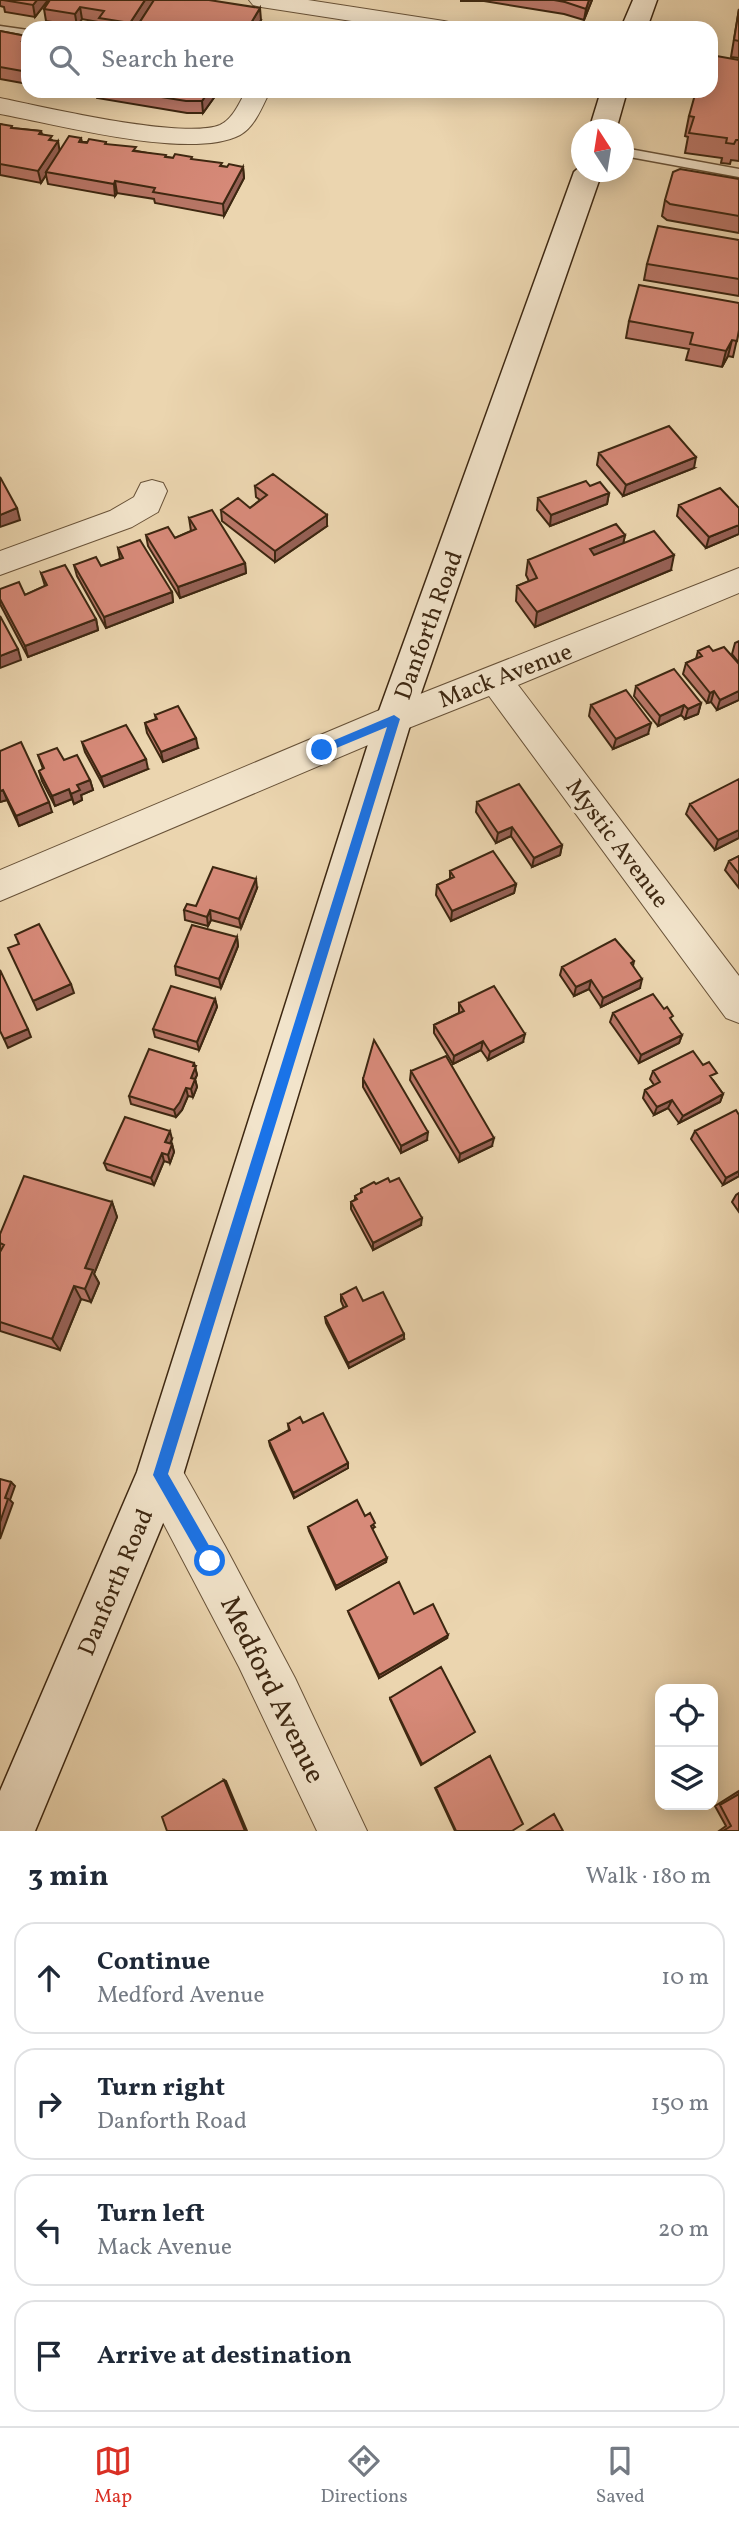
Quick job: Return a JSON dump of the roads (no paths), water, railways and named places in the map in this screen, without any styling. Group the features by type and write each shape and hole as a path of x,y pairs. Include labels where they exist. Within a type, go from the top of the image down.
{"main road":[{"path":"637,21 645,0"},
{"path":"605,119 612,98"},
{"name":"Danforth Road","path":"9,1831 160,1475 394,719 584,182"}],"street":[{"path":"261,0 397,21"},
{"path":"296,21 304,7"},
{"path":"0,106 160,134 216,137 233,129 253,98"},
{"path":"0,563 121,519 147,505 152,491"},
{"name":"Mack Avenue","path":"0,886 394,719 739,580"},
{"name":"Mystic Avenue","path":"496,680 739,1006"},
{"name":"Medford Avenue","path":"160,1475 226,1591 313,1765 342,1831"}],"lane":[{"path":"0,30 21,33"},
{"path":"634,154 739,173"}]}
